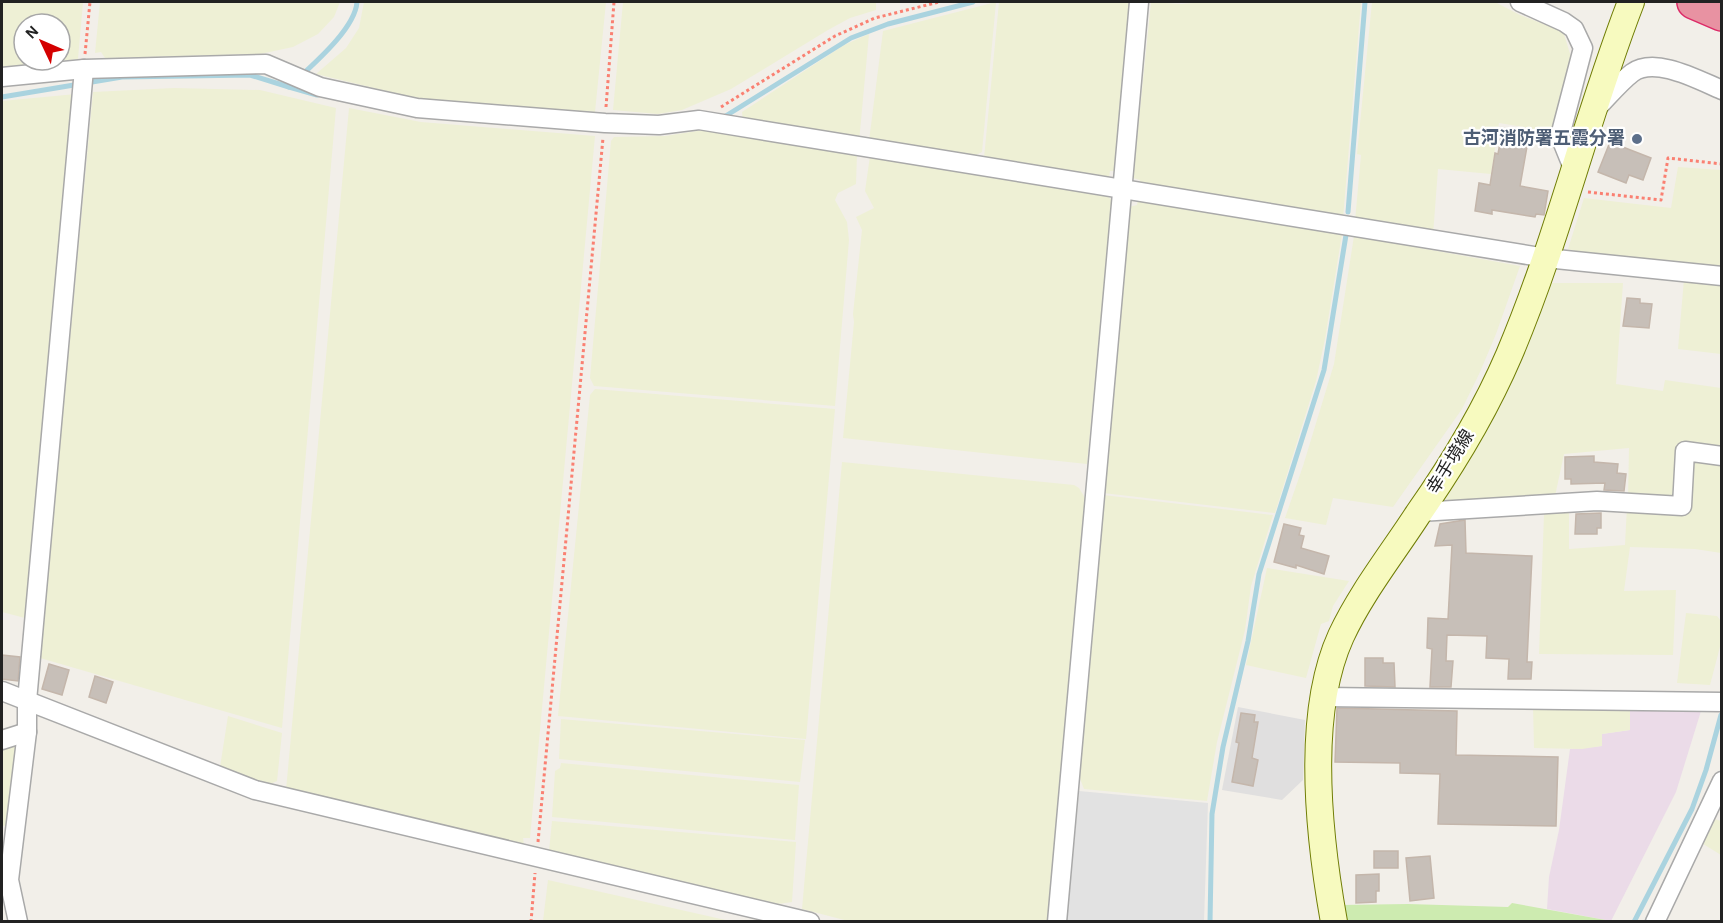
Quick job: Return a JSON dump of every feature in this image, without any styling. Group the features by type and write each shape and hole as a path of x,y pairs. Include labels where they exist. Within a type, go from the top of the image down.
{"highway":[{"path":"1694,2 1722,14"}],"main road":[{"name":"幸手境線","path":"1334,921 1320,798 1320,748 1324,697 1330,667 1341,637 1363,595 1420,512 1468,436 1509,356 1572,182 1592,113 1630,2"}],"street":[{"path":"1056,921 1139,2"},
{"path":"1520,2 1574,29 1583,48 1560,136 1572,182"},
{"path":"2,78 84,70 266,64 320,87 417,108 604,123 659,125 699,120 1546,258 1722,276"},
{"path":"1592,113 1634,72 1652,66 1670,69 1722,90"},
{"path":"18,921 9,880 27,732 27,701 84,70"},
{"path":"1420,512 1597,501 1682,506 1685,451 1722,456"},
{"path":"2,691 255,790 810,921"},
{"path":"1324,697 1722,702"},
{"path":"2,740 27,732"},
{"path":"1655,921 1722,781"}],"path":[{"path":"84,70 90,2"},
{"path":"531,921 614,2"},
{"path":"699,120 836,36 875,18 939,2"},
{"path":"1572,182 1661,200 1668,158 1722,164"}],"shaded area":[{"path":"1238,707 1305,720 1303,780 1282,800 1222,790"},
{"path":"1630,710 1701,711 1676,792 1611,921 1547,909 1549,877 1559,830 1570,749 1602,746 1602,734 1630,730"},
{"path":"1079,791 1208,803 1204,921 1067,921"}],"green space":[{"path":"2,2 83,2 78,59 72,60 72,12 12,12 12,67 2,68"},
{"path":"100,2 340,2 334,17 318,34 293,47 260,54 105,58 101,52 95,53"},
{"path":"364,2 606,2 595,112 448,102 407,96 316,74 346,48 359,28"},
{"path":"623,2 876,2 876,10 850,18 731,89 682,110 658,114 613,110"},
{"path":"996,2 982,152 972,157 869,141 883,31"},
{"path":"999,2 1133,2 1119,171 1110,171 1109,178 984,158"},
{"path":"1151,2 1181,4 1361,2 1343,219 1139,188 1140,180 1133,178"},
{"path":"1372,2 1495,2 1520,15 1559,30 1564,34 1571,57 1552,132 1499,123 1491,174 1438,169 1433,235 1355,221 1361,155 1357,154"},
{"path":"869,34 859,142 743,121 742,112 844,45"},
{"path":"174,88 260,90 336,108 282,728 40,658 93,92"},
{"path":"76,94 25,618 2,612 2,101"},
{"path":"349,108 421,122 595,136 530,838 523,838 524,845 286,790"},
{"path":"710,129 857,154 856,184 838,193 835,200 847,222 849,240 835,406 594,386 590,378 611,141 614,137 665,136"},
{"path":"870,156 1105,193 1112,201 1087,464 843,438 862,230 856,217 874,208 865,191"},
{"path":"1678,167 1721,170 1721,269 1594,257 1568,249 1584,198 1671,208"},
{"path":"1138,199 1342,234 1316,381 1275,513 1103,493 1129,207 1137,205"},
{"path":"1354,236 1520,266 1496,334 1462,409 1393,507 1333,498 1326,525 1285,518 1334,364"},
{"path":"1684,279 1721,283 1721,354 1678,349"},
{"path":"1550,283 1623,283 1616,384 1663,391 1665,380 1721,388 1721,449 1680,444 1677,495 1672,500 1628,498 1629,448 1564,454 1554,501 1443,507 1441,500 1500,406 1522,360"},
{"path":"595,389 835,409 806,739 558,716 590,395"},
{"path":"1696,458 1721,462 1721,553 1695,549 1630,547 1624,591 1676,590 1673,655 1539,654 1544,514 1569,512 1569,549 1625,545 1627,506 1687,513 1693,462"},
{"path":"842,462 1074,485 1079,488 1085,498 1048,921 852,922 802,909"},
{"path":"1103,495 1273,515 1251,586 1245,630 1217,742 1207,801 1084,789 1079,776"},
{"path":"1267,568 1349,581 1333,606 1329,621 1321,624 1306,678 1246,665"},
{"path":"1686,613 1717,616 1721,621 1721,643 1710,685 1677,683"},
{"path":"1533,706 1630,708 1630,730 1602,734 1602,746 1582,749 1534,748"},
{"path":"228,716 282,733 277,781 270,784 264,783 220,767"},
{"path":"561,719 805,740 800,782 559,759"},
{"path":"11,742 18,748 10,825 2,826 2,745"},
{"path":"561,763 799,785 795,840 552,817 555,771 560,768"},
{"path":"1711,818 1721,821 1721,855 1700,842"},
{"path":"552,821 796,842 792,902 778,904 549,851"},
{"path":"548,880 730,921 543,921"},
{"path":"1512,903 1611,921 1344,921 1341,905 1408,904 1508,907"}],"building":[{"path":"1501,137 1528,141 1520,186 1548,191 1544,215 1536,214 1535,217 1492,210 1492,214 1475,211 1479,183 1490,185 1495,153 1498,154"},
{"path":"1610,142 1651,158 1643,180 1629,175 1626,183 1598,172"},
{"path":"1627,298 1640,299 1640,303 1652,304 1649,328 1623,326"},
{"path":"1594,456 1594,462 1618,464 1617,473 1626,474 1624,491 1604,490 1605,483 1571,484 1571,479 1565,479 1565,457"},
{"path":"1601,513 1601,528 1597,528 1597,534 1575,534 1576,514"},
{"path":"1465,520 1466,553 1532,556 1527,662 1532,662 1531,679 1508,679 1509,659 1486,658 1487,636 1447,635 1446,661 1453,661 1451,687 1430,687 1432,649 1427,648 1428,618 1448,619 1452,545 1435,546 1440,524"},
{"path":"1284,524 1301,528 1299,535 1304,536 1301,548 1329,556 1324,574 1296,565 1296,568 1274,562"},
{"path":"2,655 20,657 18,681 2,679"},
{"path":"1365,658 1383,658 1383,663 1394,663 1395,687 1365,686"},
{"path":"49,664 69,670 62,695 42,689"},
{"path":"95,676 113,682 106,703 89,697"},
{"path":"1337,708 1457,711 1456,755 1558,757 1556,826 1438,824 1440,774 1400,773 1400,763 1335,762"},
{"path":"1241,713 1255,715 1254,722 1258,722 1252,758 1258,760 1253,786 1232,782 1239,743 1236,742"},
{"path":"1374,851 1398,851 1398,868 1374,868"},
{"path":"1430,856 1434,898 1410,901 1406,858"},
{"path":"1379,874 1379,891 1376,891 1376,902 1356,903 1356,875"}],"waterway":[{"path":"2,97 122,77 250,75 289,87 340,36 354,13 357,2"},
{"path":"724,117 851,38 888,24 973,2"},
{"path":"1348,212 1365,2"},
{"path":"289,87 317,95"},
{"path":"1210,922 1212,814 1223,747 1248,641 1259,574 1324,370 1346,235"},
{"path":"1634,922 1692,809 1706,770 1721,715"}],"place":[{"name":"古河消防署五霞分署","path":"1637,139"}]}
